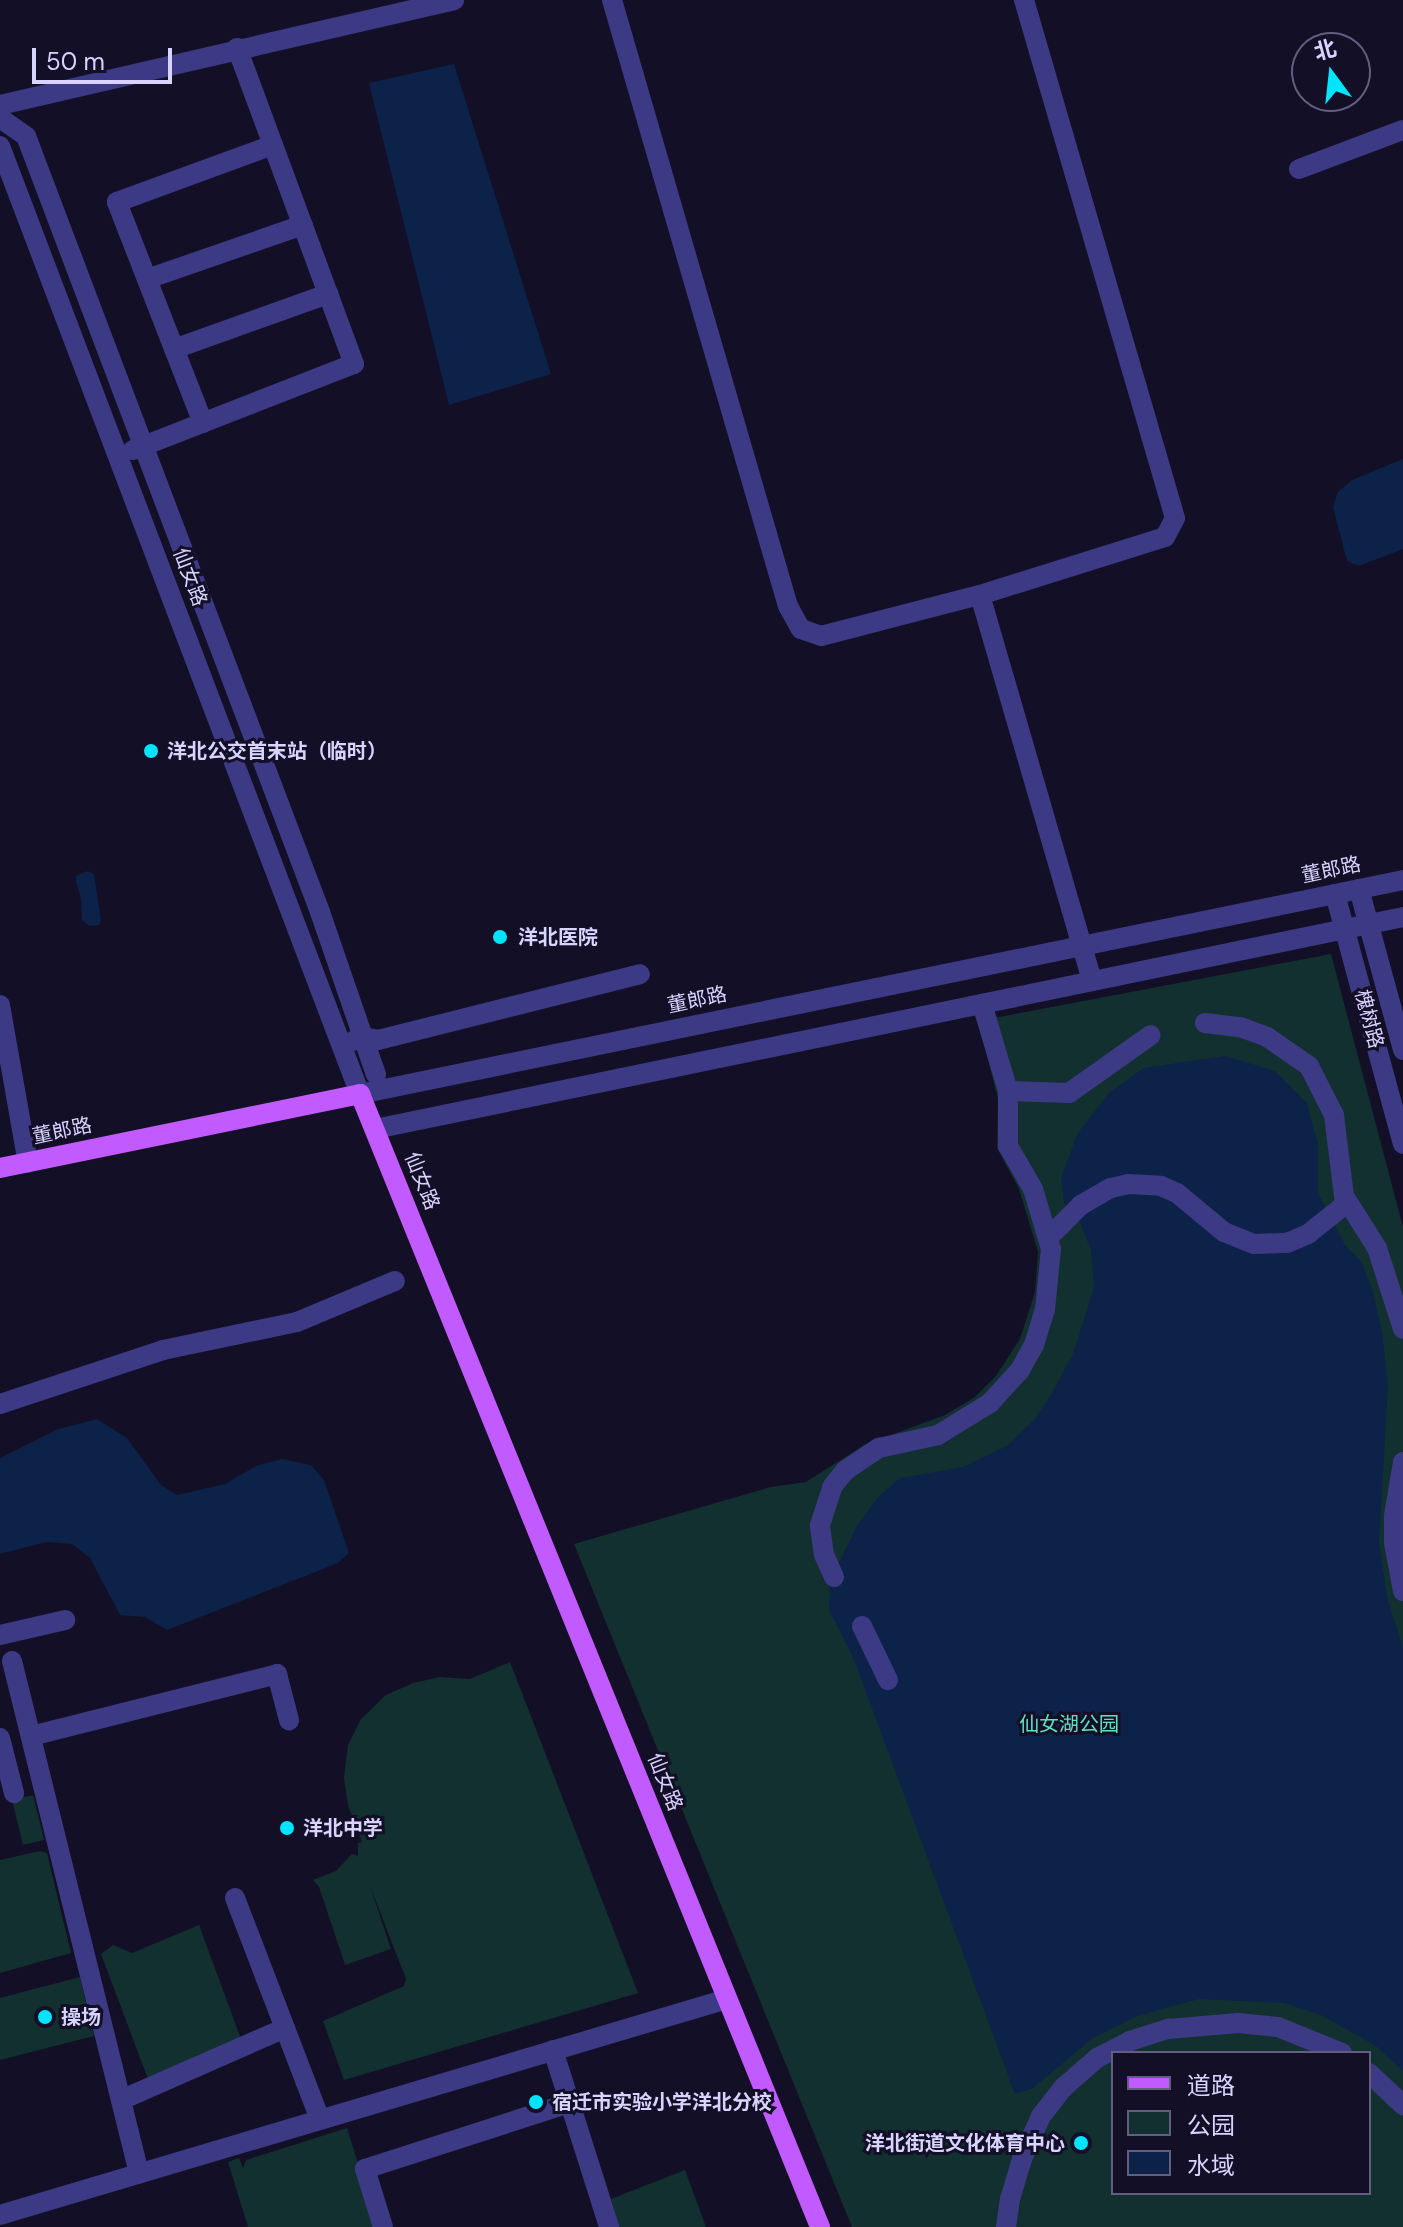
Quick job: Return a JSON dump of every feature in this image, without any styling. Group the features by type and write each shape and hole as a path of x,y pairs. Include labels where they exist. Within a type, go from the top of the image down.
{"main road":[{"name":"仙女路","path":"360,1094 820,2227"},
{"name":"董郎路","path":"0,1168 360,1094"}],"street":[{"path":"0,105 454,0"},
{"path":"612,0 788,606 801,629 821,636 980,595 1165,537 1175,518 1024,0"},
{"path":"118,456 354,364 237,48"},
{"path":"0,118 26,136 320,912 376,1075"},
{"path":"1299,169 1403,130"},
{"path":"203,423 117,202 273,145"},
{"name":"仙女路","path":"0,146 360,1094"},
{"path":"147,279 303,225"},
{"path":"174,349 328,294"},
{"path":"980,595 1092,981"},
{"name":"董郎路","path":"360,1094 1403,880"},
{"name":"槐树路","path":"1359,889 1403,1050"},
{"name":"槐树路","path":"1335,894 1403,1144"},
{"path":"375,1129 1403,917"},
{"path":"342,1046 363,1037 378,1040 640,974"},
{"path":"833,1574 824,1555 820,1525 824,1502 846,1470 887,1445 913,1442 952,1429 990,1403 1020,1370 1034,1345 1045,1310 1051,1277 1048,1238 1033,1189 1008,1146 1008,1091 982,1004"},
{"path":"0,1005 7,1089 28,1163"},
{"path":"1205,1023 1240,1027 1267,1037 1309,1066 1334,1115 1340,1209 1377,1248 1403,1329"},
{"path":"1008,1091 1058,1094 1080,1089 1112,1059 1151,1035"},
{"path":"1048,1238 1096,1195 1128,1184 1145,1183 1177,1193 1224,1232 1254,1244 1287,1243 1308,1234 1340,1209"},
{"path":"0,1404 163,1350 297,1322 395,1281"},
{"path":"1403,1462 1394,1516 1394,1543 1403,1591"},
{"path":"0,1635 65,1620"},
{"path":"862,1626 888,1680"},
{"path":"12,1661 139,2173"},
{"path":"14,1793 2,1747 32,1742 277,1674 289,1720"},
{"path":"235,1898 320,2119"},
{"path":"0,2215 727,1999"},
{"path":"1006,2227 1014,2185 1041,2116 1064,2087 1108,2052 1168,2029 1238,2023 1278,2027 1337,2051"},
{"path":"121,2100 285,2028"},
{"path":"553,2050 609,2227"},
{"path":"1371,2075 1403,2105"},
{"path":"383,2227 365,2169 569,2103"}],"green space":[{"name":"仙女湖公园","path":"1331,954 1403,1227 1403,2227 852,2227 574,1544 771,1487 806,1482 864,1445 945,1415 975,1397 996,1376 1020,1339 1035,1292 1038,1252 1019,1189 997,1148 998,1099 978,1021"},
{"path":"510,1662 638,1993 344,2080 323,2021 404,1986 406,1979 370,1886 391,1949 345,1965 319,1887 313,1880 336,1871 352,1854 358,1856 358,1843 362,1842 348,1805 344,1778 348,1745 361,1719 386,1695 413,1683 440,1677 470,1679"},
{"path":"33,1795 44,1840 23,1845 12,1800"},
{"path":"40,1851 47,1853 71,1953 0,1973 0,1860"},
{"path":"199,1925 241,2039 148,2079 101,1954 113,1945 132,1953"},
{"name":"操场","path":"80,1977 94,2036 0,2060 0,1998"},
{"path":"347,2128 378,2227 248,2227 228,2162 239,2158 243,2168 246,2160"},
{"path":"685,2170 706,2227 619,2227 611,2199"}],"water":[{"path":"454,64 551,374 449,405 369,83"},
{"path":"1403,459 1403,549 1359,566 1347,561 1333,507 1338,492 1352,480"},
{"path":"88,871 94,874 101,920 99,925 89,926 82,920 76,876"},
{"path":"1225,1056 1275,1071 1307,1103 1318,1145 1318,1193 1345,1245 1361,1261 1372,1289 1382,1332 1388,1386 1379,1543 1388,1602 1403,1647 1403,2071 1376,2046 1321,2015 1284,2003 1199,1999 1137,2016 1093,2038 1033,2088 1015,2094 853,1657 829,1610 830,1581 857,1526 878,1497 900,1478 963,1467 1007,1446 1035,1419 1052,1393 1073,1354 1094,1287 1091,1250 1080,1223 1064,1203 1061,1177 1078,1133 1109,1093 1144,1068"},
{"path":"97,1419 127,1438 161,1485 177,1495 225,1484 256,1466 282,1459 311,1465 324,1480 349,1553 338,1563 167,1630 145,1617 120,1615 90,1558 72,1544 46,1542 0,1554 0,1458 58,1429"}],"place":[{"name":"洋北公交首末站（临时）","path":"151,751"},
{"name":"洋北医院","path":"500,937"},
{"name":"洋北中学","path":"287,1828"},
{"name":"操场","path":"45,2017"},
{"name":"宿迁市实验小学洋北分校","path":"536,2102"},
{"name":"洋北街道文化体育中心","path":"1081,2143"}]}
